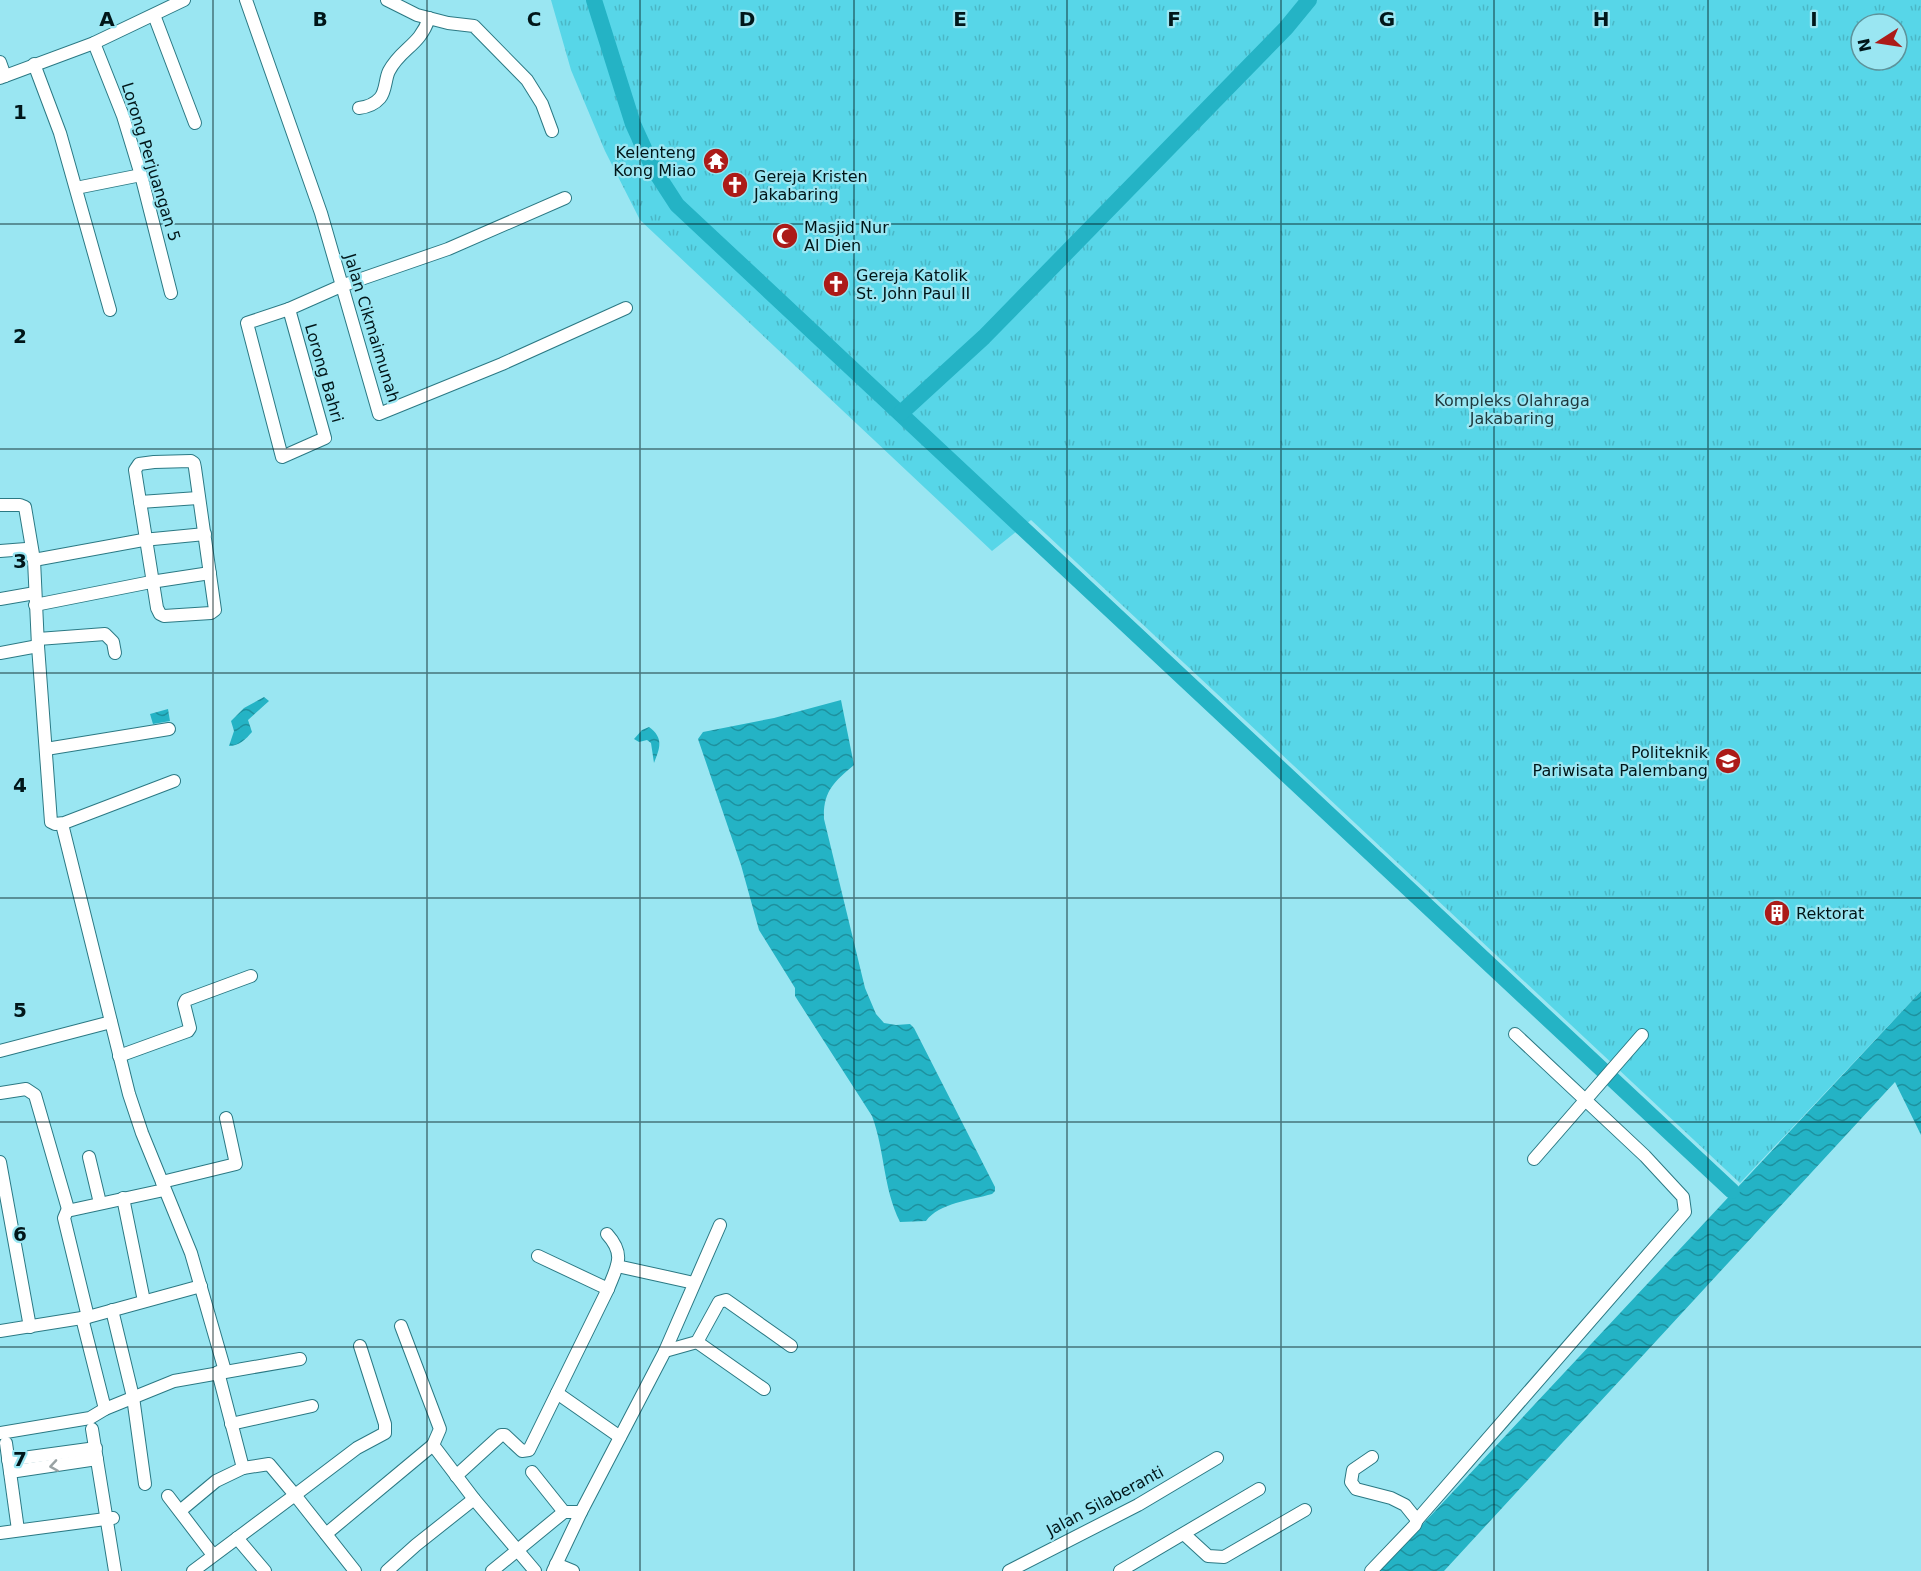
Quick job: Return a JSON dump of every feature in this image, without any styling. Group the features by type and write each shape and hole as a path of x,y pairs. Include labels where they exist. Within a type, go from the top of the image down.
{"street":[{"path":"0,62 2,77 94,42 184,0"},
{"name":"Jalan Cikmaimunah","path":"246,0 321,213 379,414 502,364 626,308"},
{"path":"387,0 403,9 429,18 474,26 526,80 542,104 552,130"},
{"path":"154,15 195,123"},
{"path":"359,108 369,106 379,100 389,72 398,58 426,30 429,18"},
{"name":"Lorong Perjuangan 5","path":"94,42 123,116 141,175 171,293"},
{"path":"34,64 60,133 110,310"},
{"path":"76,188 141,175"},
{"path":"289,309 341,286 448,249 565,198"},
{"name":"Lorong Bahri","path":"289,309 325,438 282,457 247,323 289,309"},
{"path":"154,462 194,463 214,612 170,616 158,612 140,502 136,467 154,462"},
{"path":"140,502 198,498"},
{"path":"0,505 25,507 34,560 50,819 53,824 62,824 174,781"},
{"path":"34,560 146,540 205,534"},
{"path":"0,551 26,549 34,560"},
{"path":"0,599 35,599 210,573"},
{"path":"0,652 38,642 105,634 112,642 115,653"},
{"path":"46,749 169,729"},
{"path":"62,824 119,1056 142,1133 191,1253 201,1286 243,1468"},
{"path":"119,1056 188,1031 189,1024 184,1002 186,1000 251,976"},
{"path":"0,1051 111,1022"},
{"path":"1371,1571 1415,1525 1685,1212 1683,1197 1645,1156 1515,1034"},
{"path":"1534,1159 1642,1035"},
{"path":"0,1093 26,1089 35,1095 68,1209 64,1218 105,1409"},
{"path":"68,1209 123,1198 236,1164 226,1118"},
{"path":"89,1157 100,1203"},
{"path":"0,1162 30,1327"},
{"path":"123,1198 144,1301"},
{"path":"573,1571 554,1567 665,1351 720,1225"},
{"path":"456,1476 501,1435 505,1435 522,1451 529,1450 608,1289 617,1266 620,1257 618,1248 607,1234"},
{"path":"538,1256 608,1289"},
{"path":"617,1266 694,1283"},
{"path":"0,1331 85,1317 201,1286"},
{"path":"665,1351 697,1342 718,1302 722,1300 726,1300 791,1346"},
{"path":"112,1310 133,1397 145,1484"},
{"path":"326,1534 433,1445 440,1429 401,1326"},
{"path":"697,1342 764,1389"},
{"path":"193,1571 357,1448 385,1433 385,1424 360,1346"},
{"path":"18,1530 3,1438 90,1418 105,1409 174,1381 300,1359"},
{"path":"557,1393 620,1437"},
{"path":"231,1424 312,1406"},
{"path":"92,1429 110,1518 115,1571"},
{"path":"433,1445 474,1499 535,1571"},
{"path":"9,1466 96,1453"},
{"path":"1372,1457 1353,1470 1351,1482 1356,1489 1391,1498 1405,1505 1417,1520"},
{"name":"Jalan Silaberanti","path":"1009,1571 1138,1505 1217,1458"},
{"path":"180,1511 216,1481 243,1468 269,1464 355,1571"},
{"path":"532,1472 564,1512"},
{"path":"1120,1571 1259,1490"},
{"path":"168,1496 213,1555"},
{"path":"387,1571 474,1499"},
{"path":"1184,1534 1208,1556 1224,1557 1305,1510"},
{"path":"492,1571 564,1512 581,1512"},
{"path":"0,1533 110,1518"},
{"path":"237,1538 265,1571"}],"green space":[{"name":"Kompleks Olahraga Jakabaring","path":"551,0 1921,0 1921,991 1740,1183 1031,520 992,551 640,220 605,151 571,70"}],"water":[{"path":"264,697 269,701 248,720 252,732 245,740 229,746 234,731 231,721 244,708"},
{"path":"841,700 854,765 831,788 825,801 824,819 865,988 876,1014 884,1023 910,1024 914,1028 995,1187 992,1194 947,1206 926,1221 900,1222 890,1196 872,1116 795,996 795,988 759,930 741,865 698,739 703,732 774,718"},
{"path":"168,709 170,721 153,724 150,714"},
{"path":"649,727 659,739 658,753 654,763 651,743 647,740 639,742 634,739 642,730"},
{"path":"1921,991 1921,1135 1895,1082 1444,1571 1379,1571"}],"waterway":[{"path":"594,0 633,124 653,168 677,205 1732,1191"},
{"path":"901,413 984,337 1286,28 1309,0"}],"place":[{"name":"Kelenteng Kong Miao","path":"716,161"},
{"name":"Gereja Kristen Jakabaring","path":"735,185"},
{"name":"Masjid Nur Al Dien","path":"785,236"},
{"name":"Gereja Katolik St. John Paul II","path":"836,284"},
{"name":"Politeknik Pariwisata Palembang","path":"1728,761"},
{"name":"Rektorat","path":"1777,913"}]}
